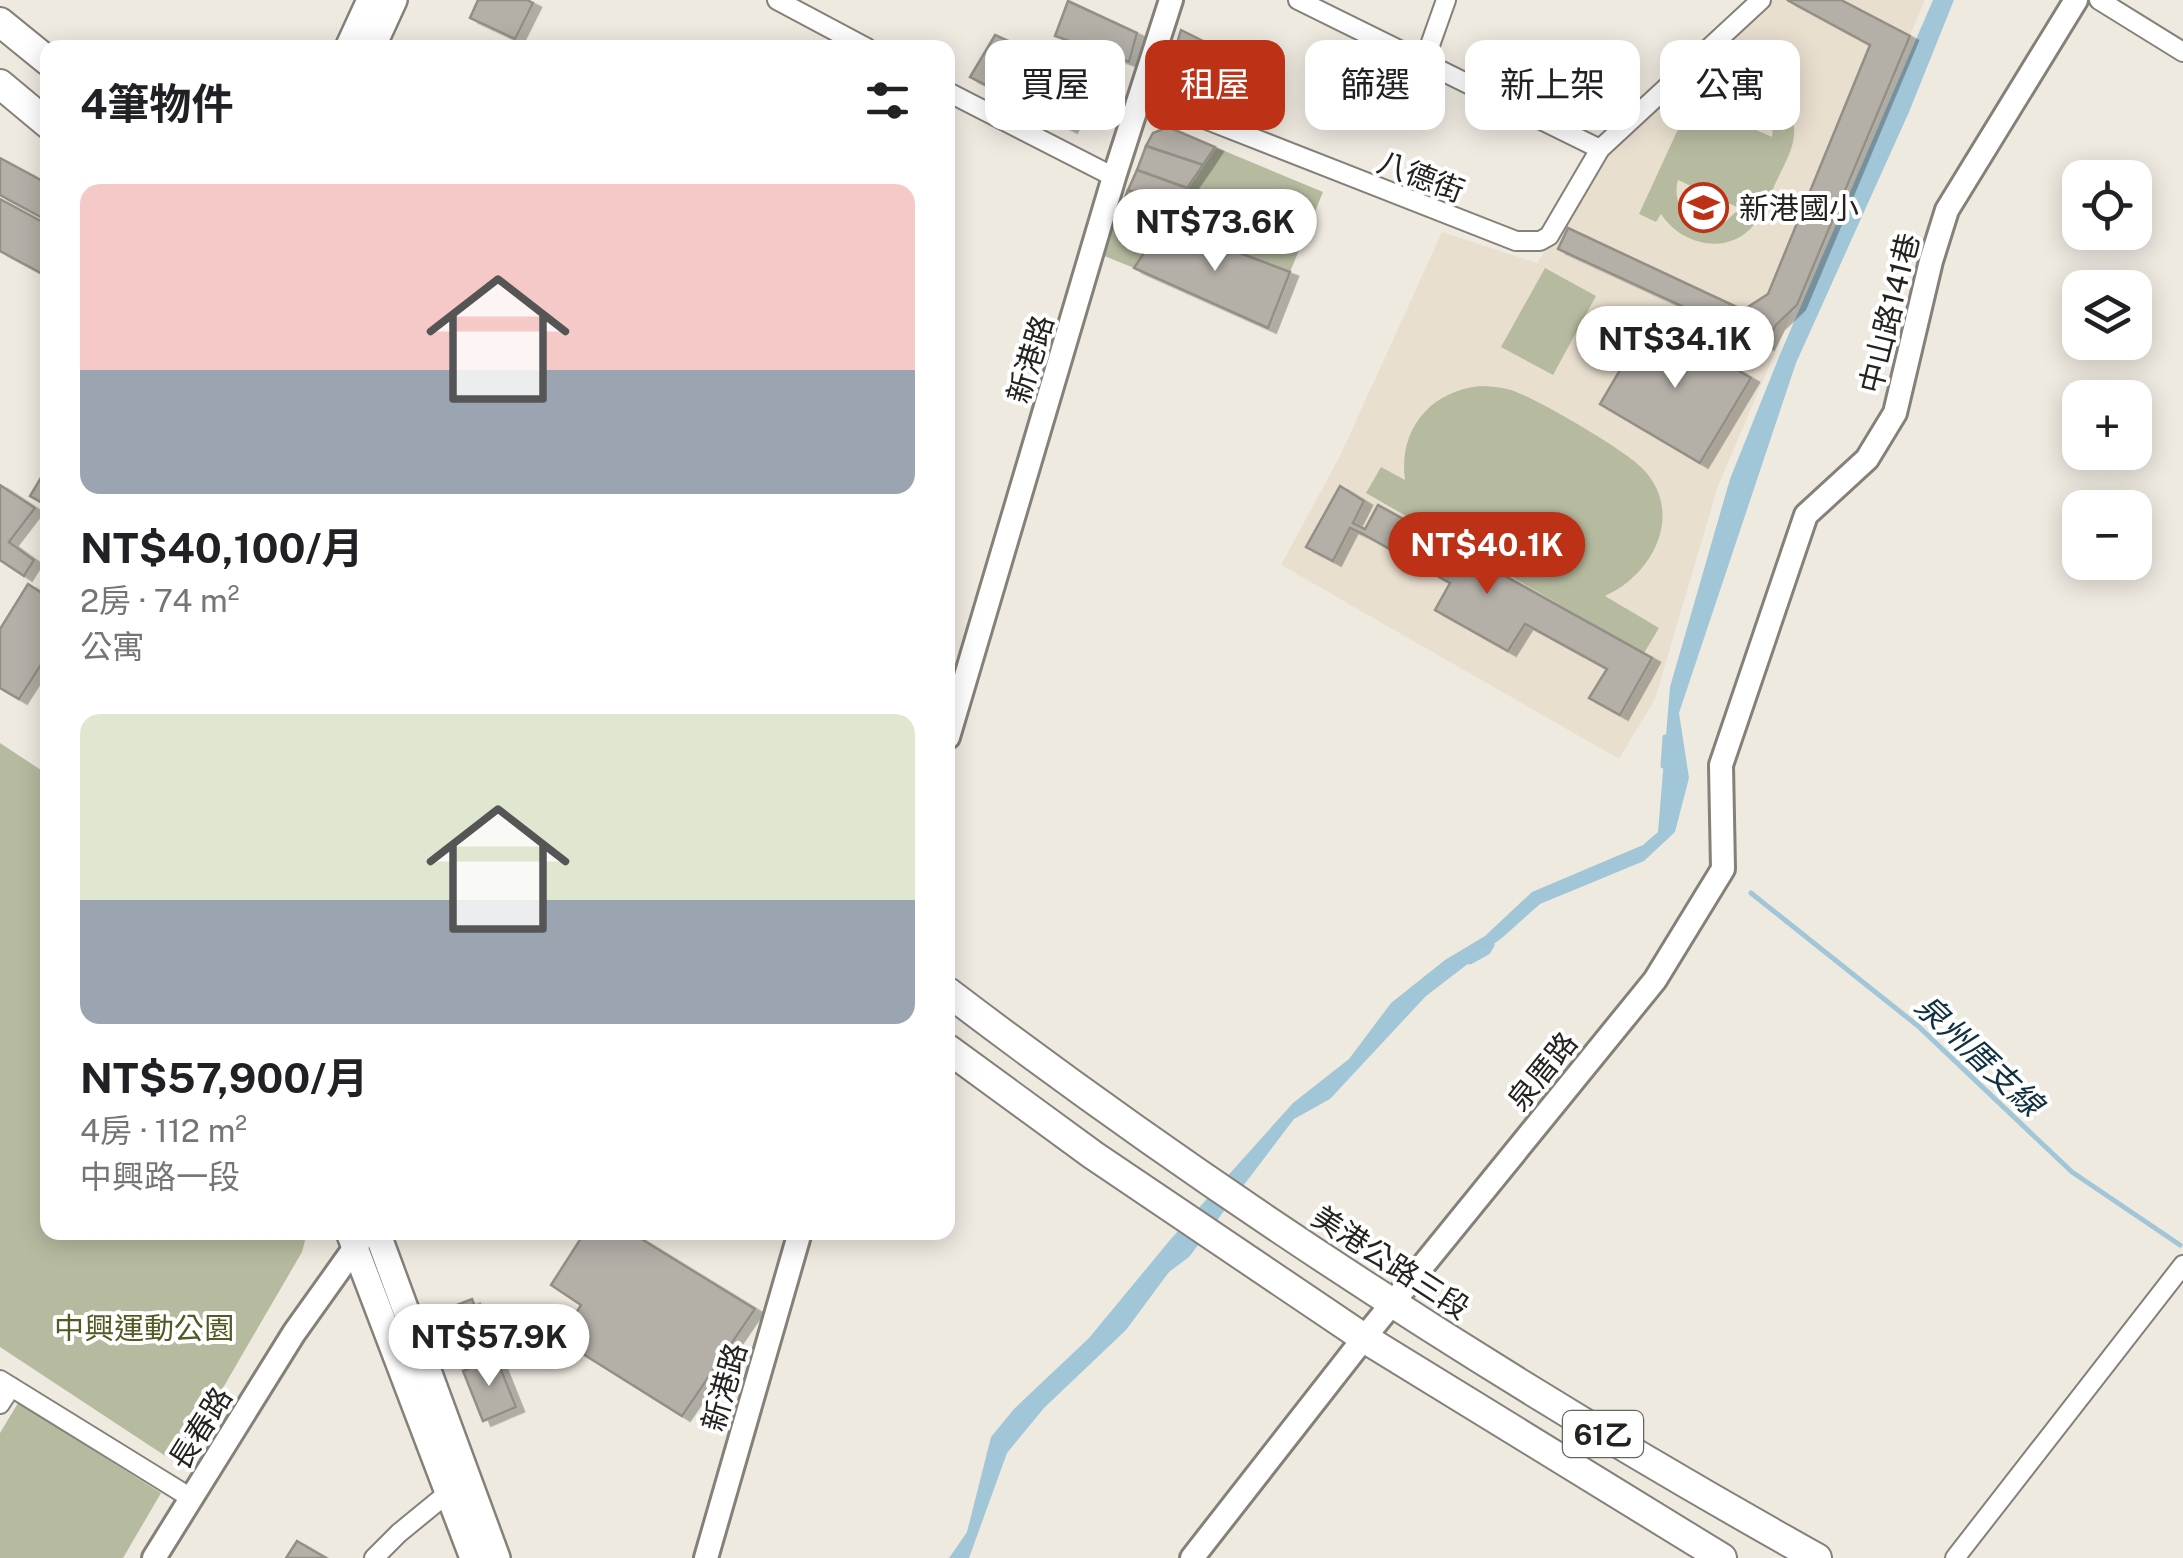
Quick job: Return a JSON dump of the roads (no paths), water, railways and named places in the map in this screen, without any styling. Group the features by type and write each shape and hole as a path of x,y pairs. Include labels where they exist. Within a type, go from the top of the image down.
{"main road":[{"path":"352,40 374,0"},
{"path":"372,40 374,0"},
{"path":"0,22 40,54"},
{"path":"0,84 40,117"},
{"name":"美港公路三段","path":"955,997 1224,1192 1530,1390 1817,1558"},
{"name":"61乙","path":"955,1053 1093,1155 1364,1338 1722,1558"},
{"path":"357,1240 458,1485 497,1558"},
{"path":"380,1240 458,1485 473,1558"}],"street":[{"path":"777,0 851,40"},
{"name":"新港路","path":"955,712 1114,177 1171,0"},
{"path":"1298,0 1379,40"},
{"path":"1432,40 1446,0"},
{"path":"1445,72 1600,149 1761,0"},
{"name":"中山路141巷","path":"1723,869 1721,764 1806,515 1867,459 1896,413 1931,260 1947,210 2076,0"},
{"path":"2099,0 2183,52"},
{"name":"八德街","path":"1141,94 1516,240 1540,241 1549,236 1600,149"},
{"path":"955,96 1114,177"},
{"name":"泉厝路","path":"1192,1558 1364,1338 1654,980 1723,869"},
{"name":"長春路","path":"154,1558 355,1240"},
{"name":"新港路","path":"706,1558 798,1240"},
{"path":"1955,1558 2183,1265"},
{"path":"0,1404 6,1383 191,1498"},
{"path":"374,1558 458,1485"}],"water":[{"path":"1933,0 1954,0 1909,112 1796,363 1679,713 1689,778 1675,832 1644,861 1540,904 1426,996 1330,1099 1294,1119 1189,1257 1169,1272 1126,1330 1044,1408 1007,1453 969,1558 949,1558 967,1532 991,1437 1014,1409 1089,1338 1170,1240 1293,1103 1349,1059 1391,1003 1445,960 1485,936 1532,892 1643,845 1658,832 1670,687 1730,479"}],"waterway":[{"path":"1663,766 1665,737"},
{"name":"泉州厝支線","path":"1751,893 1918,1026 2072,1172 2180,1245"},
{"path":"1470,962 1488,952 1492,945"}],"place":[{"name":"新港國小","path":"1704,208"}],"park label":[{"name":"中興運動公園","path":"144,1328"}]}
